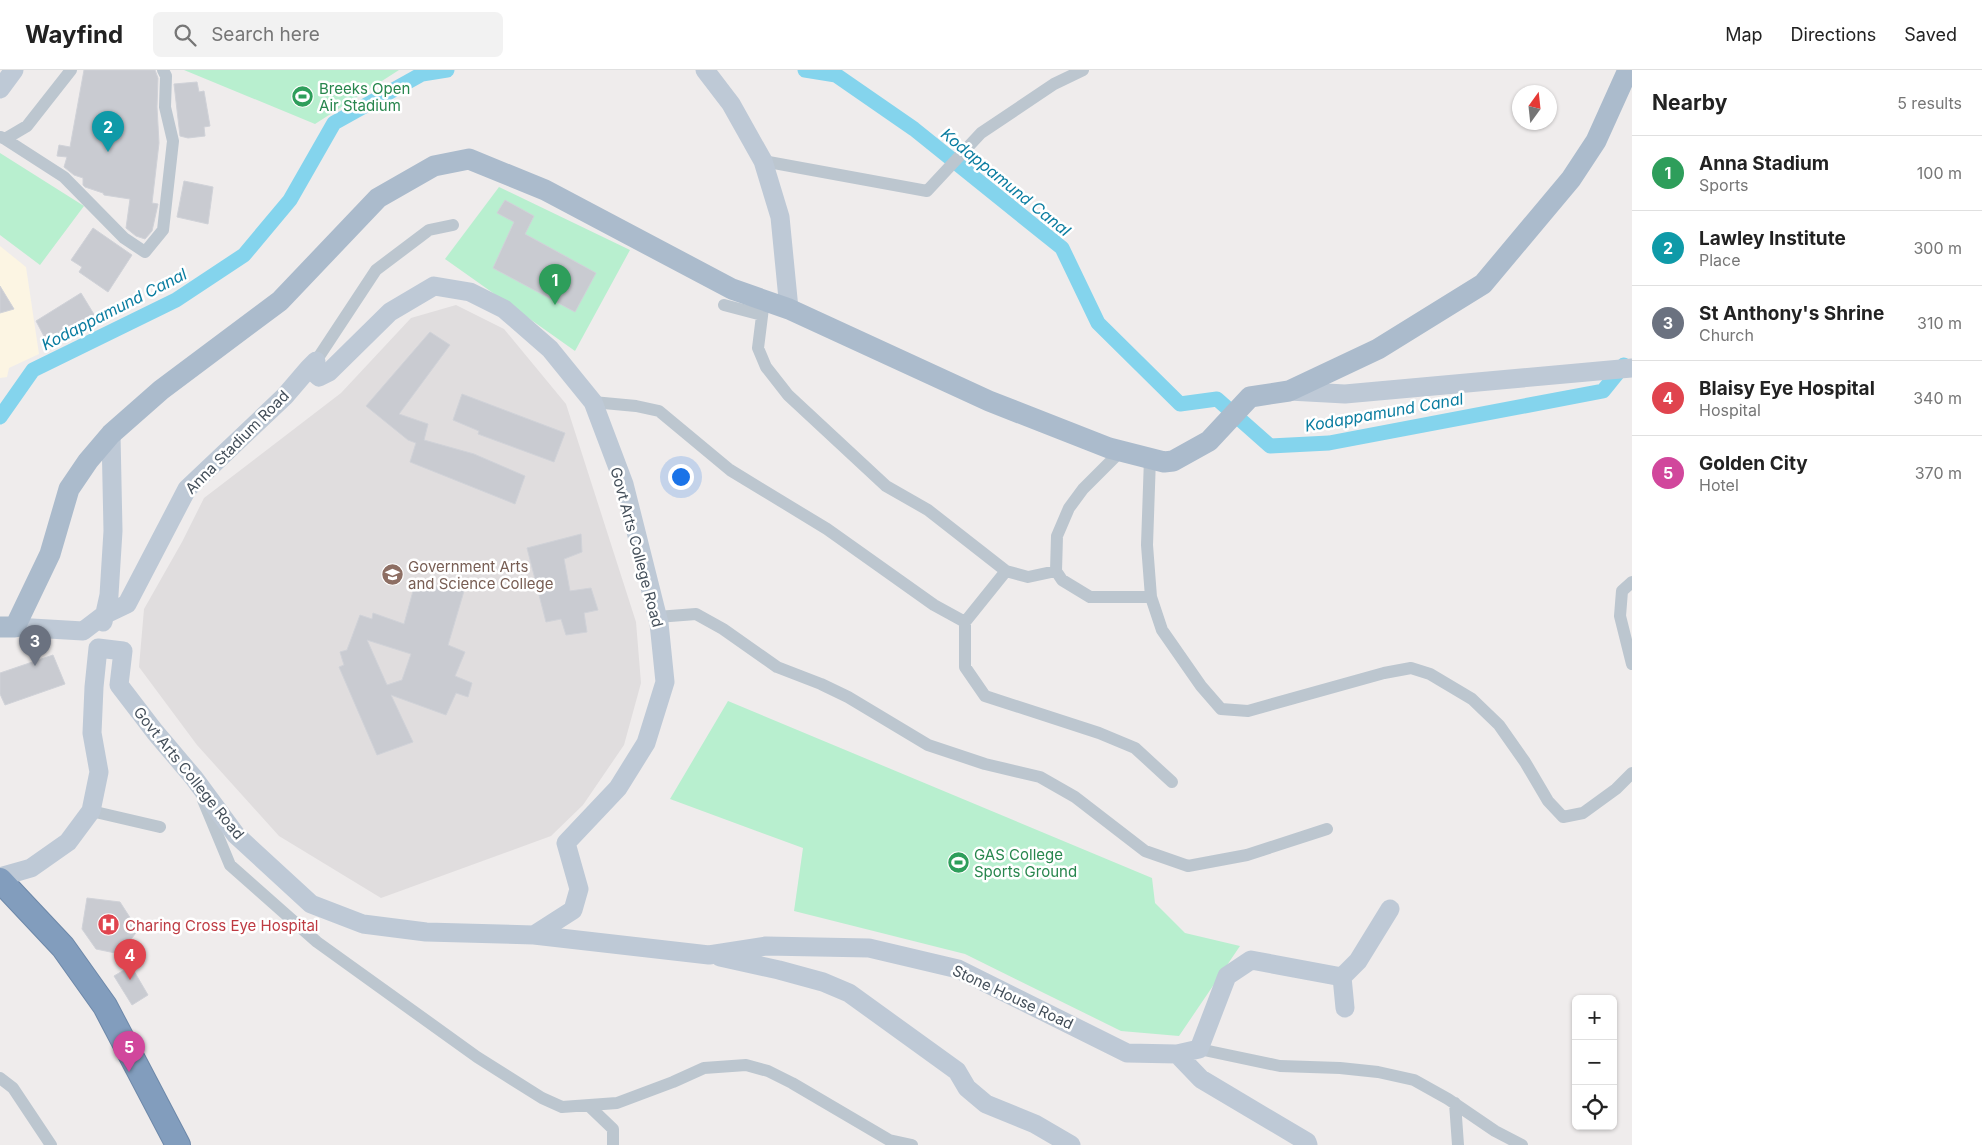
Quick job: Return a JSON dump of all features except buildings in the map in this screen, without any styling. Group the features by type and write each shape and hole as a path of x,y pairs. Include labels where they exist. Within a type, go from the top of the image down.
{"highway":[{"path":"0,879 63,947 105,1006 178,1145"}],"main road":[{"path":"7,627 50,554 69,489 88,461 111,434 161,390 280,301 378,198 434,166 469,159 545,190 732,289 763,308 789,310 989,401 1120,451 1164,462 1173,461 1209,441 1250,397 1282,391 1378,348 1484,284 1571,179 1596,141 1628,70"}],"street":[{"path":"0,90 14,70"},
{"path":"3,138 27,126 71,70"},
{"path":"3,138 64,176 124,238 144,252 163,230 173,141 165,107 166,76 163,70"},
{"path":"705,70 730,104 763,161 780,217 789,310"},
{"path":"763,161 927,191 981,133 1054,84 1083,70"},
{"path":"312,364 376,270 429,230 453,225"},
{"name":"Govt Arts College Road","path":"98,648 122,652 119,685 194,778 236,835 311,904 363,924 426,932 534,935 573,910 579,889 566,843 618,788 646,743 665,682 657,617 624,484 593,402 550,349 504,308 470,292 434,286 390,312 329,372 319,376 312,364"},
{"path":"724,305 763,308 758,348 766,367 788,395 886,486 928,510 1006,571 1028,577 1056,571"},
{"name":"Anna Stadium Road","path":"7,627 83,631 104,616 127,604 187,489 285,396 312,364"},
{"path":"1282,391 1345,394 1606,372 1632,368"},
{"path":"593,402 636,406 659,411 730,470 827,529 934,604 966,622"},
{"path":"0,879 30,868 68,842 91,811 99,772 92,733 94,687 98,648 109,595 113,531 111,434"},
{"path":"1120,451 1083,489 1069,508 1057,536 1056,571 1062,580 1090,597 1150,597"},
{"path":"1150,458 1147,545 1150,597 1162,630 1201,686 1221,709 1248,711 1375,675 1411,668 1430,674 1472,699 1499,725 1525,762 1548,801 1563,817 1583,813 1616,789 1632,772"},
{"path":"1006,571 966,622 965,667 985,696 1099,733 1134,748 1172,782"},
{"path":"1632,582 1622,590 1620,616 1629,635 1632,664"},
{"path":"657,617 696,614 723,629 777,667 848,697 928,745 985,764 1040,777 1075,797 1145,852 1188,866 1247,855 1326,829"},
{"path":"194,778 230,865 317,942 477,1057 542,1098 562,1107 617,1103 704,1068 746,1065 768,1070 835,1107 889,1140 912,1145"},
{"path":"91,811 160,827"},
{"path":"1342,977 1358,961 1390,909"},
{"name":"Stone House Road","path":"534,935 709,955 766,946 869,948 958,968 1127,1053 1177,1054 1199,1050"},
{"path":"709,955 779,970 823,982 849,993 957,1071 967,1088 986,1104 1035,1124 1071,1145"},
{"path":"1342,977 1251,960 1227,976 1199,1050 1280,1066 1340,1068 1378,1072 1414,1080 1455,1104 1495,1131 1522,1145"},
{"path":"1342,977 1345,1008"},
{"path":"1177,1054 1201,1079 1309,1144"},
{"path":"0,1078 13,1088 52,1145"},
{"path":"1455,1104 1458,1145"},
{"path":"589,1106 613,1129 614,1145"}],"shaded area":[{"path":"0,246 26,267 39,354 9,368 7,377 0,378"},
{"name":"Government Arts and Science College","path":"456,305 504,329 566,404 636,622 641,683 624,745 583,805 551,836 381,898 279,836 197,745 139,667 144,609 182,542 204,498 341,393 411,318"}],"green space":[{"name":"Breeks Open Air Stadium","path":"184,70 399,70 315,124"},
{"path":"0,153 84,206 40,265 0,235"},
{"path":"499,187 630,250 575,351 445,259"},
{"name":"GAS College Sports Ground","path":"728,701 1152,878 1155,903 1185,933 1240,946 1179,1036 1121,1031 965,954 794,911 803,848 670,799"}],"waterway":[{"name":"Kodappamund Canal","path":"0,417 33,370 176,300 244,255 290,200 334,123 422,74 447,70"},
{"name":"Kodappamund Canal","path":"805,70 836,75 914,129 1062,248 1098,323 1180,404 1217,399 1270,446 1329,443 1603,391 1624,365"}],"place":[{"name":"Breeks Open Air Stadium","path":"303,97"},
{"name":"Lawley Institute","path":"108,152"},
{"name":"Anna Stadium","path":"555,305"},
{"name":"Government Arts and Science College","path":"392,575"},
{"name":"St Anthony's Shrine","path":"35,666"},
{"name":"GAS College Sports Ground","path":"958,863"},
{"name":"Charing Cross Eye Hospital","path":"109,925"},
{"name":"Blaisy Eye Hospital","path":"130,980"},
{"name":"Golden City","path":"129,1072"}]}
